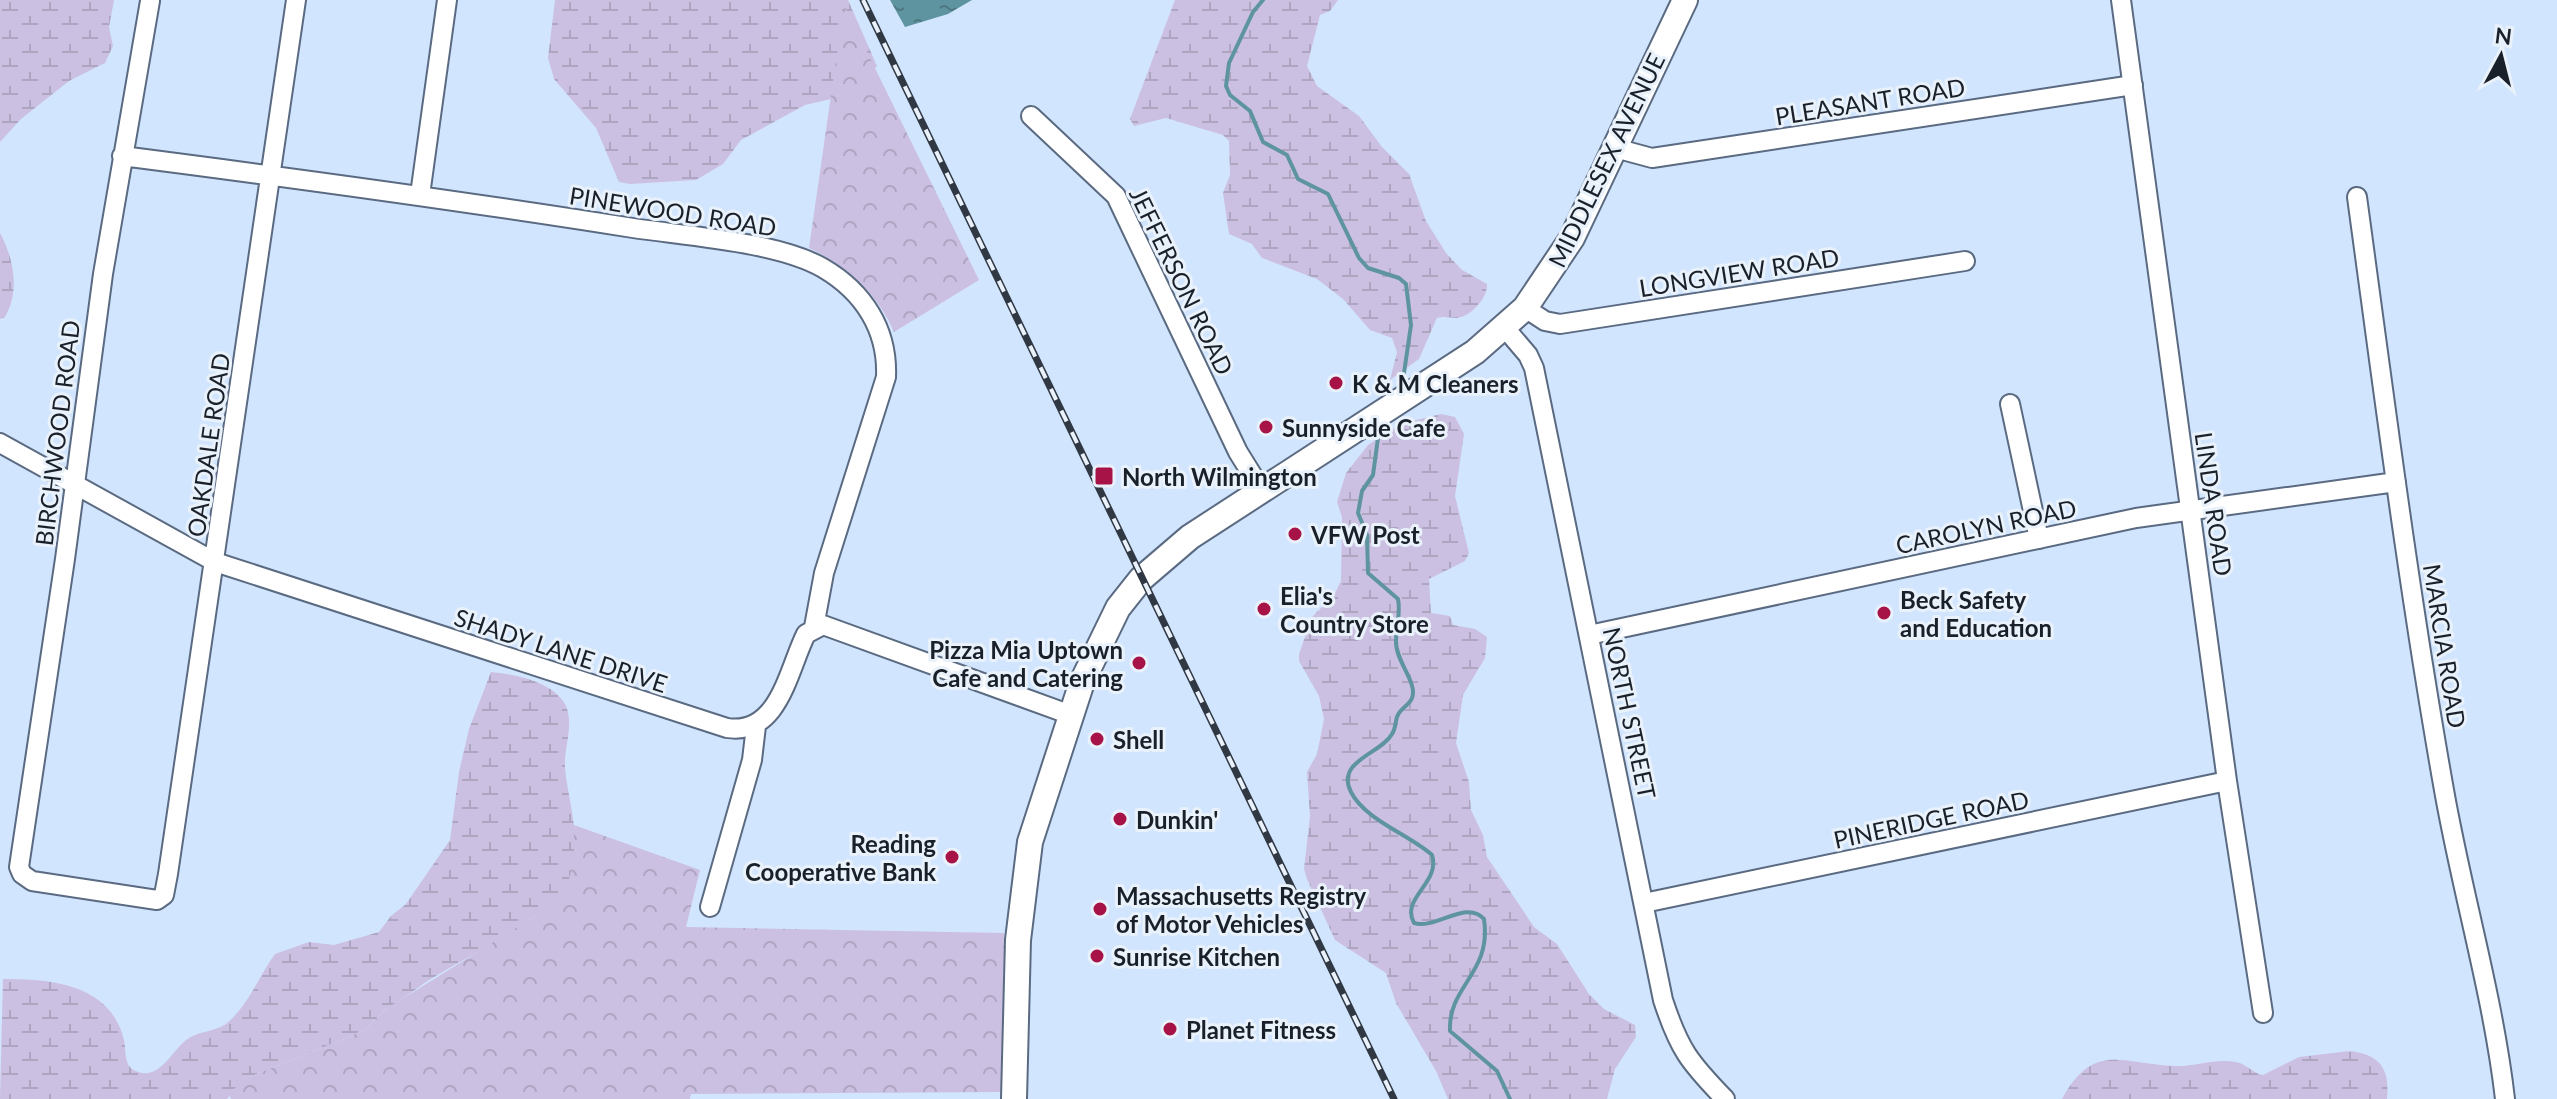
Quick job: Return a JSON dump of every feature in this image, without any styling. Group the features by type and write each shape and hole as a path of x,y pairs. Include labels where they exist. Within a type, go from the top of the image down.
{"main road":[{"name":"MIDDLESEX AVENUE","path":"1014,1099 1017,959 1026,862 1045,787 1071,715 1094,653 1118,608 1133,589 1190,537 1441,375 1505,328 1525,308 1572,238 1685,0"}],"street":[{"name":"OAKDALE ROAD","path":"164,895 273,175 296,0"},
{"path":"420,195 447,0"},
{"name":"LINDA ROAD","path":"2121,0 2227,781 2263,1013"},
{"name":"BIRCHWOOD ROAD","path":"150,1 122,156 20,872 26,878 41,883 153,899 164,895"},
{"name":"PLEASANT ROAD","path":"1615,148 1652,158 2133,85"},
{"name":"JEFFERSON ROAD","path":"1031,116 1116,196 1238,452 1261,489"},
{"name":"PINEWOOD ROAD","path":"122,156 420,195 779,253 822,267 863,302 885,340 886,377 824,573 814,627"},
{"name":"MARCIA ROAD","path":"2357,197 2439,766 2495,1032 2505,1099"},
{"name":"LONGVIEW ROAD","path":"1525,308 1550,323 1566,323 1965,261"},
{"name":"NORTH STREET","path":"1505,328 1528,355 1534,368 1673,1033 1689,1063 1725,1099"},
{"path":"2010,404 2039,539"},
{"name":"SHADY LANE DRIVE","path":"0,443 215,562 718,726 737,730 756,726"},
{"name":"CAROLYN ROAD","path":"1589,635 2190,510 2396,482"},
{"path":"710,907 752,760 756,726 771,711 806,634 814,627 834,627 1071,715"},
{"name":"PINERIDGE ROAD","path":"1644,903 2227,781"}],"green space":[{"path":"0,0 114,0 109,27 113,46 105,63 69,81 21,119 0,142"},
{"path":"555,0 848,0 877,66 849,95 805,105 741,140 723,164 696,180 619,182 596,128 554,79 548,58"},
{"path":"1175,0 1338,0 1330,11 1320,15 1307,66 1317,86 1359,116 1382,147 1409,174 1426,221 1446,253 1462,270 1487,284 1482,300 1468,314 1457,318 1437,318 1419,359 1390,380 1397,352 1392,338 1370,330 1343,299 1317,279 1262,258 1252,244 1229,234 1223,193 1230,175 1229,141 1223,135 1166,118 1134,126 1130,119"},
{"path":"844,5 979,280 894,332 879,305 860,282 836,263 809,248"},
{"path":"0,233 12,264 14,286 10,307 5,317 0,319"},
{"path":"1441,414 1455,417 1464,434 1455,496 1469,553 1465,561 1429,579 1431,613 1450,616 1453,625 1475,629 1487,637 1485,658 1463,695 1456,743 1469,782 1471,810 1483,835 1487,857 1534,927 1557,944 1589,994 1604,1009 1635,1025 1636,1037 1615,1069 1607,1099 1448,1099 1436,1071 1396,1003 1386,973 1335,940 1304,869 1310,816 1307,772 1317,754 1324,719 1319,696 1299,661 1299,654 1312,617 1334,595 1341,581 1342,517 1337,502 1346,473 1368,445 1400,424"},
{"path":"491,672 522,677 544,685 566,706 569,729 565,767 576,844 573,874 557,898 523,924 386,1009 366,1029 244,1079 227,1099 0,1099 3,979 58,983 92,996 106,1006 117,1021 129,1066 141,1073 149,1073 163,1065 186,1040 221,1027 234,1017 275,954 309,942 334,945 379,932 391,916 406,904 450,840 459,772 469,729"},
{"path":"574,825 700,870 686,927 1004,933 1003,1092 691,1094 690,1099 231,1099 229,1094 244,1079 366,1029 386,1009 532,918 567,886 574,861"},
{"path":"2350,1051 2369,1056 2381,1065 2387,1079 2387,1099 2062,1099 2086,1069 2110,1060 2174,1066 2228,1061 2240,1063 2263,1075 2299,1057"}],"water":[{"path":"890,0 972,0 948,14 905,27"}],"waterway":[{"path":"1263,0 1253,12 1229,63 1226,86 1230,95 1250,111 1263,142 1287,155 1298,179 1328,194 1359,258 1368,268 1399,278 1406,284 1411,325 1404,373"},
{"path":"1378,438 1373,475 1362,491 1358,513 1367,535 1368,573 1398,599 1397,650 1413,692 1411,701 1398,714 1392,734 1354,765 1348,781 1351,792 1366,811 1432,855 1431,874 1412,906 1414,923 1431,923 1469,912 1484,919 1482,953 1456,1002 1450,1031 1497,1071 1510,1099"}],"railway":[{"path":"863,0 1394,1099"}],"place":[{"name":"K & M Cleaners","path":"1336,383"},
{"name":"Sunnyside Cafe","path":"1266,427"},
{"name":"North Wilmington","path":"1104,476"},
{"name":"VFW Post","path":"1295,534"},
{"name":"Elia's Country Store","path":"1264,609"},
{"name":"Beck Safety and Education","path":"1884,613"},
{"name":"Pizza Mia Uptown Cafe and Catering","path":"1139,663"},
{"name":"Shell","path":"1097,739"},
{"name":"Dunkin'","path":"1120,819"},
{"name":"Reading Cooperative Bank","path":"952,857"},
{"name":"Massachusetts Registry of Motor Vehicles","path":"1100,909"},
{"name":"Sunrise Kitchen","path":"1097,956"},
{"name":"Planet Fitness","path":"1170,1029"}]}
